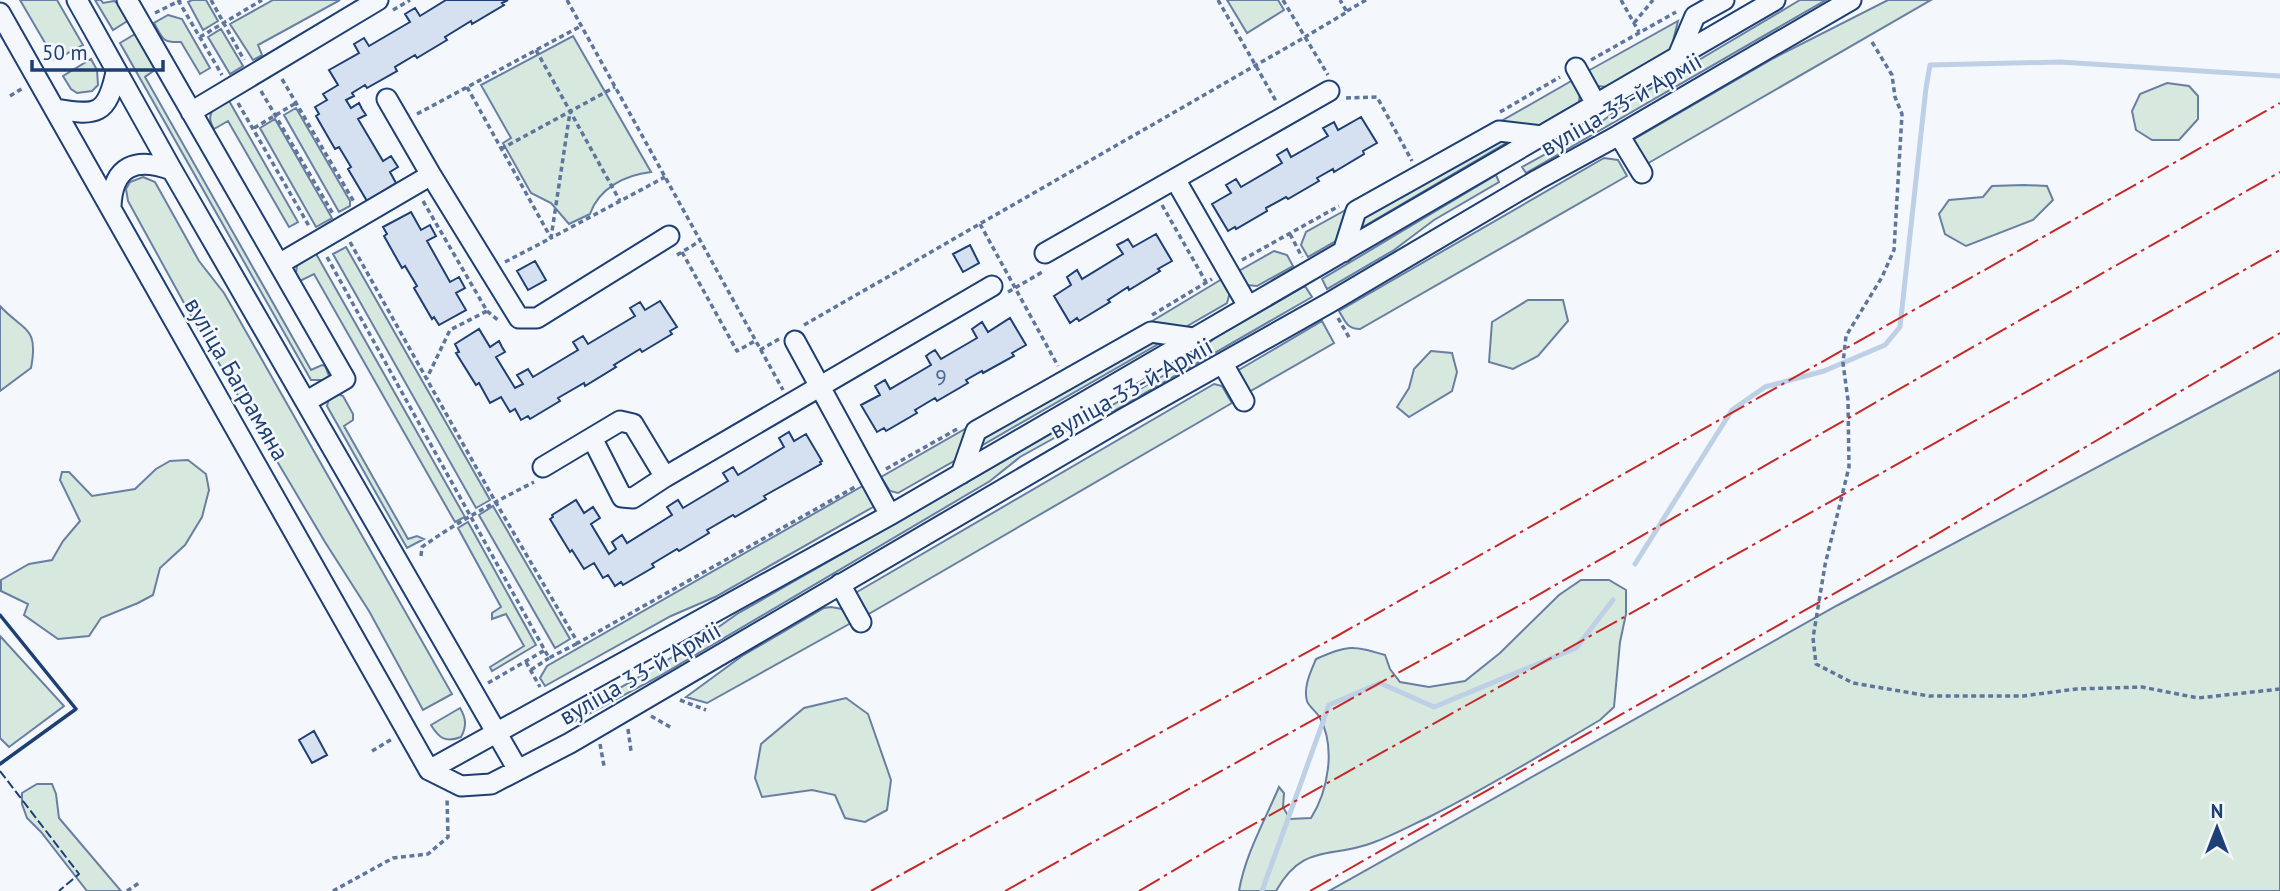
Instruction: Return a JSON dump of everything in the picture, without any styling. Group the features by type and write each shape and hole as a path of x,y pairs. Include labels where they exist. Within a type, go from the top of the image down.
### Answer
{"street":[{"name":"вуліца Баграмяна","path":"77,0 172,170 519,770"},
{"path":"127,0 345,379 307,401"},
{"path":"191,112 378,0"},
{"path":"1678,56 1695,16 1724,0"},
{"name":"вуліца 33-й Арміі","path":"429,770 890,515 1775,0"},
{"name":"вуліца 33-й Арміі","path":"429,770 461,786 491,784 570,743 1122,419 1223,364 1851,0"},
{"name":"вуліца Баграмяна","path":"0,13 429,770"},
{"path":"1576,68 1596,104"},
{"path":"56,109 72,112 98,110 106,104 112,93 116,72"},
{"path":"1048,260 1175,179 1333,89"},
{"path":"387,99 519,318 537,318 668,236"},
{"path":"1343,252 1356,211 1499,131 1542,136"},
{"path":"1619,135 1642,173"},
{"path":"1521,149 1514,160 1516,173 1525,180 1537,180"},
{"path":"111,206 112,190 117,178 127,169 142,164 155,164 172,170"},
{"path":"1485,170 1497,170 1507,177 1509,190 1502,201"},
{"path":"279,264 431,175"},
{"path":"1175,179 1248,306"},
{"path":"592,438 622,497 633,498 820,386 998,290"},
{"path":"961,474 976,431 1151,332 1193,338"},
{"path":"791,336 890,515"},
{"path":"1223,364 1244,401"},
{"path":"1108,389 1101,399 1103,412 1111,419 1122,419"},
{"path":"1070,410 1083,410 1092,417 1094,430 1087,440"},
{"path":"544,467 620,421 633,424 665,477"},
{"path":"840,584 861,622"}],"path":[{"path":"150,16 179,0 254,128 549,658"},
{"path":"211,0 427,377 495,502 578,643"},
{"path":"200,37 262,0"},
{"path":"567,0 791,403"},
{"path":"1217,0 1285,117"},
{"path":"1283,0 1333,89 1377,97 1413,163"},
{"path":"1340,0 1347,12"},
{"path":"760,350 791,336 1366,0"},
{"path":"1621,0 1639,32"},
{"path":"1634,23 1653,0"},
{"path":"1494,115 1686,6"},
{"path":"400,123 582,26"},
{"path":"1872,42 1892,75 1895,97 1902,114 1894,250 1882,276 1846,336 1843,363 1848,400 1849,467 1823,578 1813,638 1816,664 1853,683 1929,696 2023,696 2076,689 2142,687 2199,698 2280,689"},
{"path":"536,51 620,201"},
{"path":"279,74 358,208"},
{"path":"501,149 615,87"},
{"path":"10,96 23,88"},
{"path":"467,88 551,238"},
{"path":"254,128 296,103"},
{"path":"551,238 570,112"},
{"path":"470,282 665,177"},
{"path":"413,186 487,311 450,330 427,377"},
{"path":"1150,316 1346,202"},
{"path":"1158,203 1162,204 1206,282"},
{"path":"980,224 1061,370"},
{"path":"1290,234 1304,259"},
{"path":"682,252 737,351 755,341"},
{"path":"998,290 1016,288 1048,260"},
{"path":"1335,314 1350,339"},
{"path":"531,670 964,425"},
{"path":"486,684 545,650"},
{"path":"526,662 542,690"},
{"path":"649,715 672,728"},
{"path":"627,727 631,751"},
{"path":"372,751 394,738"},
{"path":"333,891 393,859 428,854 448,837 446,780"},
{"path":"127,891 139,883"}],"shaded area":[{"path":"20,0 57,0 83,45 55,60"},
{"path":"95,0 101,0 103,3 114,1 121,6 129,20 113,30"},
{"path":"206,0 218,21 203,30 188,2"},
{"path":"273,0 340,0 258,45 262,55 253,60 230,24"},
{"path":"1227,0 1278,0 1284,10 1247,33"},
{"path":"1800,0 1826,0 1526,173 1522,167 1593,128 1628,102"},
{"path":"1888,0 1931,0 1645,165 1631,141 1774,58"},
{"path":"168,15 182,19 210,68 200,74 181,42 166,41 161,36 154,23"},
{"path":"1678,21 1671,49 1608,87 1597,86 1588,71"},
{"path":"221,29 243,66 230,74 208,37"},
{"path":"137,33 154,67 145,77 311,370 325,366 329,376 327,380 311,380 120,43"},
{"path":"573,36 651,172 614,184 600,197 590,214 569,224 551,203 531,193 503,143 511,138 481,85"},
{"path":"91,59 97,70 98,85 92,91 77,93 63,76"},
{"path":"1573,80 1580,92 1579,102 1534,128 1498,123"},
{"path":"2167,83 2189,86 2198,96 2198,119 2179,140 2152,140 2136,130 2132,111 2140,94"},
{"path":"228,99 298,222 289,227 228,121 214,129 211,123 212,111"},
{"path":"296,108 350,201 350,206 339,212 284,115"},
{"path":"275,119 332,218 316,227 260,128"},
{"path":"1508,135 1518,136 1356,231 1360,220"},
{"path":"1604,158 1618,160 1627,176 1360,329 1352,328 1345,321 1339,311"},
{"path":"1496,175 1499,182 1434,220 1394,250 1327,289 1322,279"},
{"path":"143,177 155,182 199,261 224,293 452,694 423,710 369,611 195,323 128,201 126,189 130,182"},
{"path":"1992,186 2047,186 2053,200 2033,220 1966,246 1945,234 1939,214 1949,200 1983,197"},
{"path":"1351,207 1341,238 1308,257 1301,245 1306,232"},
{"path":"346,247 490,500 476,508 333,254"},
{"path":"1274,251 1287,255 1293,266 1257,286 1246,285 1237,272"},
{"path":"315,252 465,517 455,522 314,274 300,281 296,273 297,265"},
{"path":"1222,279 1230,292 1227,303 1177,332 1149,323"},
{"path":"1305,286 1312,297 1112,412 1109,407 1180,366 1215,338"},
{"path":"1528,300 1563,300 1568,321 1538,356 1513,369 1489,362 1492,322"},
{"path":"0,306 28,331 33,344 33,354 31,368 0,391"},
{"path":"1322,321 1334,343 1249,392 1237,371"},
{"path":"1156,338 1167,339 974,450 979,439"},
{"path":"1431,351 1452,353 1457,372 1452,391 1409,417 1397,407 1409,388 1414,369"},
{"path":"2280,370 2280,891 1329,891 1838,605"},
{"path":"1214,384 1222,386 1232,403 867,615 857,601 857,592"},
{"path":"338,394 343,396 353,414 353,420 344,426 408,539 417,536 424,539 407,548 327,406 329,398"},
{"path":"1082,416 1085,421 1020,457 990,481 658,677 568,725 564,719 674,656 737,614"},
{"path":"972,425 961,457 898,493 890,491 881,477"},
{"path":"188,460 206,474 209,490 202,517 185,545 160,568 153,595 101,618 89,636 58,639 24,615 28,604 1,591 1,580 29,564 52,560 63,541 80,521 60,480 62,472 69,472 92,496 135,489 156,469 170,461"},
{"path":"866,484 873,495 873,507 715,597 671,616 545,686 540,678 547,666"},
{"path":"493,506 570,639 555,648 479,515"},
{"path":"468,522 536,645 492,671 490,667 524,646 506,614 492,619 492,613 501,607 458,528"},
{"path":"1581,580 1609,580 1626,590 1626,614 1620,642 1614,707 1600,720 1516,770 1402,830 1357,848 1307,859 1286,876 1276,891 1239,891 1251,851 1279,787 1284,793 1283,807 1290,819 1311,818 1322,795 1328,769 1328,742 1320,718 1306,696 1308,679 1316,659 1343,649 1365,649 1385,655 1390,669 1400,682 1429,687 1465,681 1500,653 1559,595"},
{"path":"824,608 842,609 851,623 707,703 686,697 742,656"},
{"path":"0,636 64,706 9,747 0,738"},
{"path":"846,698 868,714 891,780 887,810 865,822 845,818 835,795 812,790 762,797 755,778 761,744 804,708"},
{"path":"460,708 465,722 461,737 447,739 440,736 431,725"},
{"path":"37,784 52,784 59,818 121,891 87,891 27,818 22,804 22,793"}],"building":[{"path":"446,0 508,0 472,24 471,21 445,37 447,40 417,58 415,55 395,67 397,71 352,93 354,96 346,100 351,108 359,103 366,115 358,119 383,161 391,156 398,167 390,172 396,183 367,201 348,169 351,167 339,147 335,149 316,116 319,114 315,107 327,100 323,94 338,85 329,70 359,53 354,44 364,38 369,46 410,22 405,14 415,8 420,16"},
{"path":"1361,117 1377,143 1334,172 1333,169 1317,178 1319,181 1228,231 1212,204 1231,193 1226,185 1236,179 1241,187 1282,163 1277,155 1287,149 1291,157 1328,136 1323,128 1334,122 1338,130"},
{"path":"411,212 421,230 430,225 436,236 427,241 450,282 459,277 465,288 456,293 466,310 439,325 434,317 432,319 414,288 417,286 405,266 402,268 384,236 387,234 383,227"},
{"path":"1156,234 1172,261 1079,321 1077,318 1070,323 1054,296 1071,285 1067,277 1077,270 1082,279 1123,254 1117,245 1128,239 1133,247"},
{"path":"970,245 979,263 963,272 953,254"},
{"path":"535,261 546,280 528,290 517,271"},
{"path":"660,301 677,327 670,331 672,334 642,352 640,349 585,386 584,383 558,398 560,401 530,419 528,416 521,420 515,409 510,412 501,397 490,403 479,383 476,385 456,353 459,352 455,344 479,329 490,347 499,341 505,352 496,357 515,388 523,384 517,375 528,369 533,377 578,350 573,342 583,336 588,344 635,316 630,308 640,302 645,310"},
{"path":"1010,318 1026,345 1012,353 1014,356 966,380 968,383 937,401 935,398 915,410 917,413 886,431 884,428 877,432 861,405 880,395 875,386 885,380 890,389 931,365 926,356 935,350 941,359 977,338 972,329 982,322 988,332"},
{"path":"789,432 794,441 806,434 822,461 821,464 764,496 766,499 735,517 733,515 707,530 709,533 652,564 654,567 623,585 621,582 615,586 608,575 603,578 594,563 584,569 550,519 576,500 584,513 593,507 600,518 591,524 609,554 616,549 612,542 622,535 627,543 672,515 667,507 678,500 683,508 728,481 723,473 733,467 738,475 784,447 779,438"},
{"path":"314,731 327,755 312,763 299,740"}],"waterway":[{"path":"1635,564 1732,410 1765,387 1824,371 1885,345 1900,327 1930,65 2060,62 2280,76"},
{"path":"1262,891 1329,705 1380,683 1434,707 1576,648 1613,600"}],"fence":[{"path":"0,771 79,874 59,891"}],"wall":[{"path":"0,615 76,709 0,764"}],"power":[{"path":"871,891 1337,636 2280,103"},
{"path":"1005,891 1524,603 2280,172"},
{"path":"1139,891 2280,250"},
{"path":"1310,891 1867,575 2280,333"}]}
